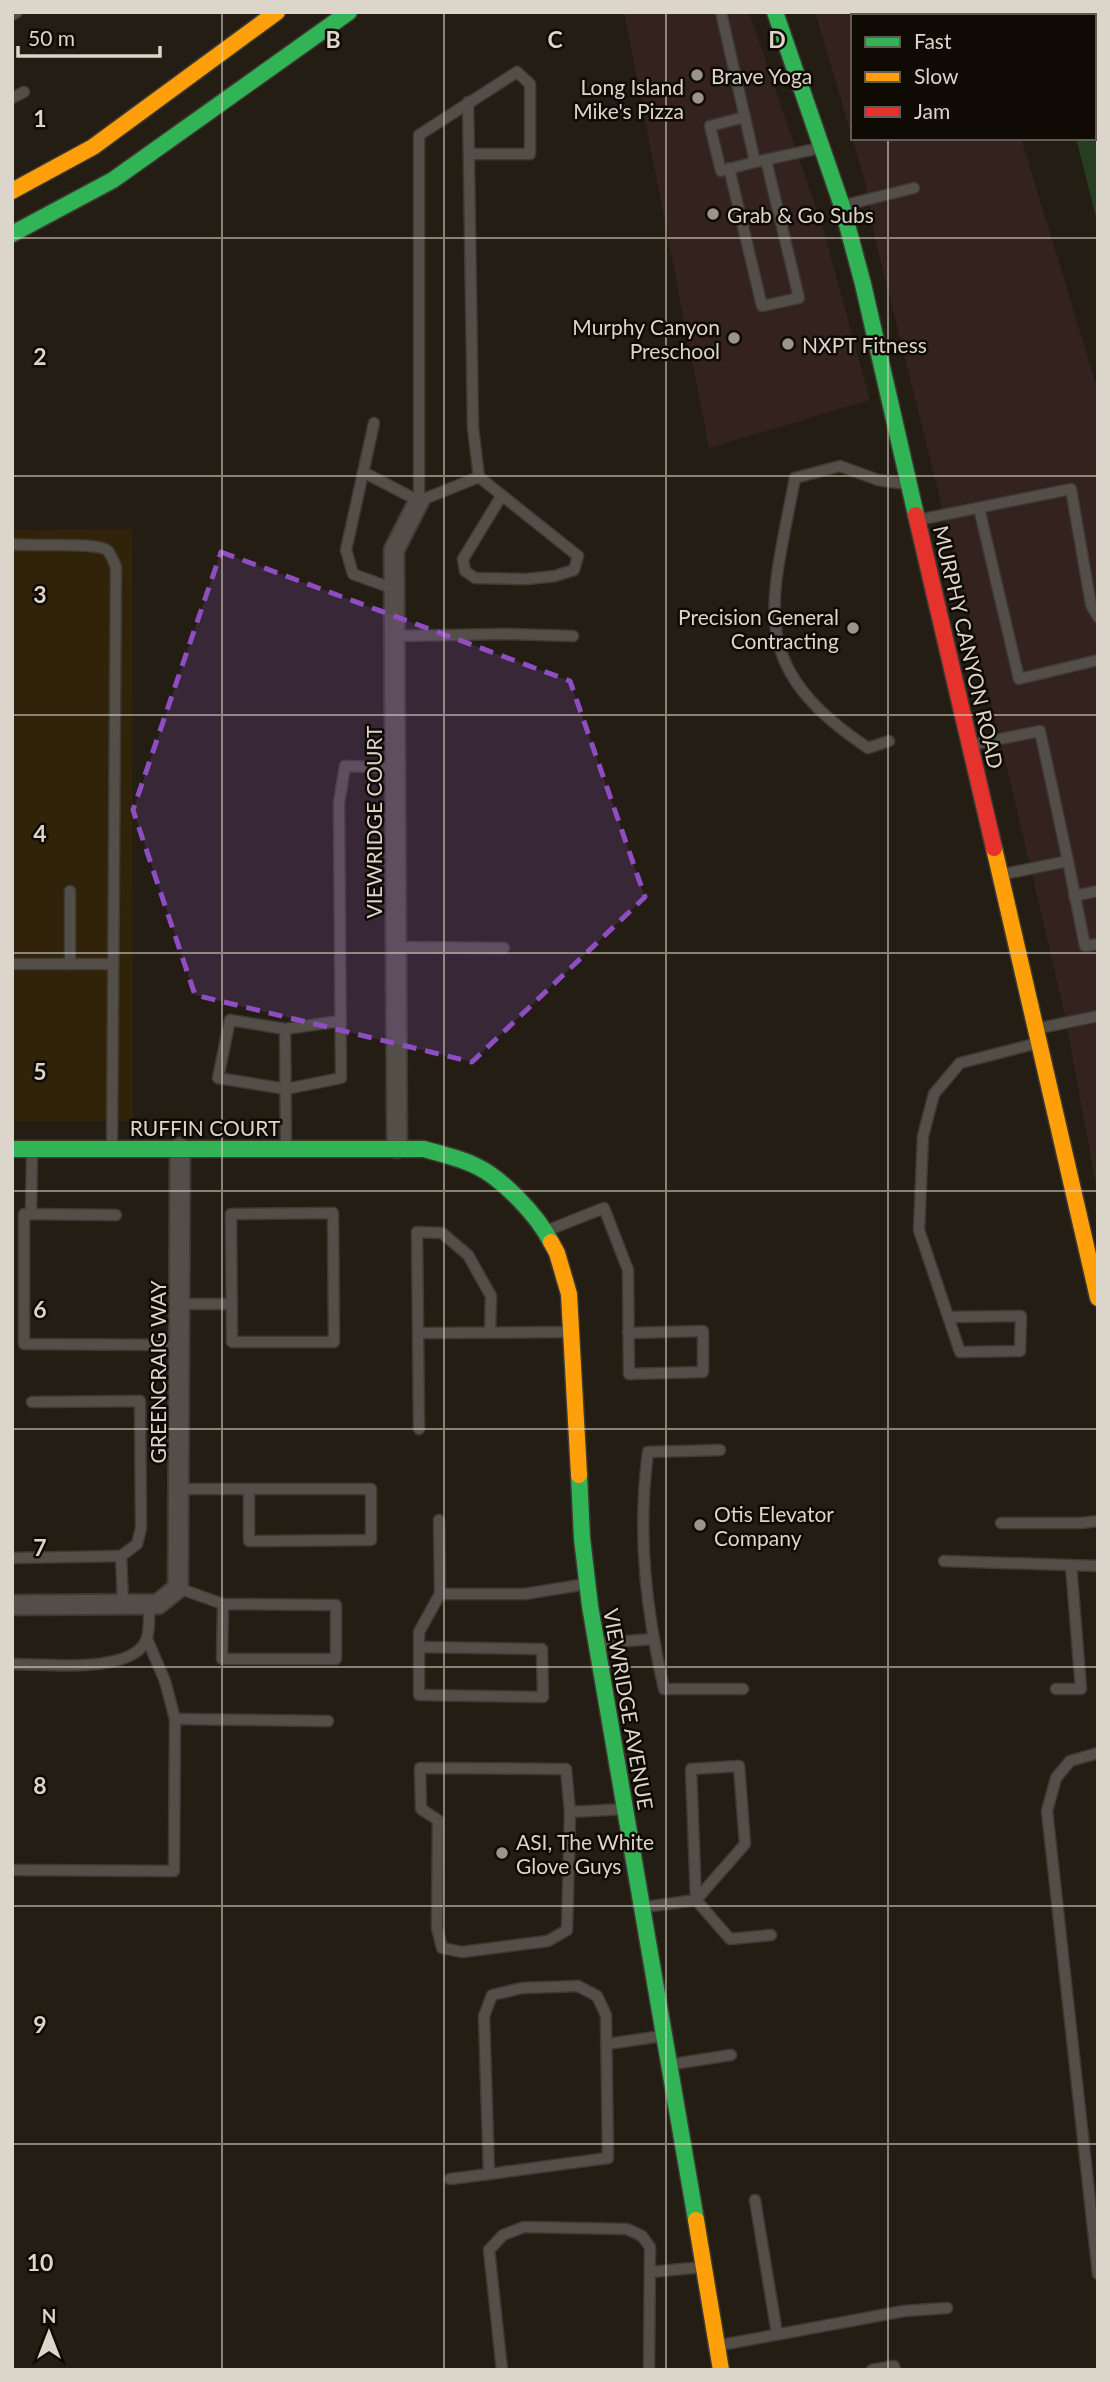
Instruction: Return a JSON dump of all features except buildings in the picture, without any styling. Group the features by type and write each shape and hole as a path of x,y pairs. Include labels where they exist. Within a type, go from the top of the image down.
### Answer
{"main road":[{"path":"12,191 93,147 277,12"},
{"path":"12,234 113,180 349,12"},
{"name":"MURPHY CANYON ROAD","path":"775,12 842,206 863,284 1037,1036 1084,1216 1098,1298"},
{"name":"RUFFIN COURT","path":"12,1149 397,1148"},
{"name":"VIEWRIDGE AVENUE","path":"397,1148 424,1149 474,1165 492,1175 546,1231 557,1252 569,1294 582,1538 587,1584 721,2370"}],"street":[{"name":"VIEWRIDGE COURT","path":"397,1148 394,550 419,501"},
{"name":"GREENCRAIG WAY","path":"175,1591 179,1489 180,1148"},
{"path":"12,1605 158,1604 175,1591"}],"lane":[{"path":"12,15 17,12"},
{"path":"721,12 755,162"},
{"path":"419,501 419,135 517,72 530,84 530,153 469,154"},
{"path":"12,98 24,92"},
{"path":"468,102 473,428 479,477 502,495 578,556 574,570 555,576 527,579 475,578 465,571 463,559 502,495"},
{"path":"745,117 710,126 721,171 821,147"},
{"path":"729,168 762,306 799,298 766,160"},
{"path":"842,206 914,188"},
{"path":"374,423 346,551 353,574 394,589"},
{"path":"888,741 868,748 842,731 792,680 779,650 775,631 775,583 795,478 841,466 878,480 910,485"},
{"path":"363,472 419,501 479,477"},
{"path":"918,520 1071,489 1091,605 1098,617"},
{"path":"979,508 1019,680 1098,660"},
{"path":"12,544 28,547 97,545 108,551 116,567 112,1148"},
{"path":"395,636 573,636"},
{"path":"970,746 1040,731 1085,946 1098,944"},
{"path":"340,1021 285,1029 230,1020 218,1078 286,1089 341,1078 339,803 345,766 395,768"},
{"path":"1000,875 1068,861"},
{"path":"70,891 70,964"},
{"path":"1074,895 1098,891"},
{"path":"396,947 504,948"},
{"path":"12,964 113,964"},
{"path":"948,1317 1021,1316 1020,1351 960,1352 948,1317 919,1230 923,1136 934,1094 960,1063 1098,1016"},
{"path":"285,1029 286,1148"},
{"path":"31,1214 32,1149"},
{"path":"546,1231 604,1208 628,1269 628,1333 629,1374 703,1372 703,1331 628,1333"},
{"path":"333,1213 334,1342 232,1342 232,1304 231,1214 333,1213"},
{"path":"116,1215 24,1214 24,1344 180,1345"},
{"path":"419,1429 417,1232 442,1233 468,1255 491,1296 491,1332"},
{"path":"180,1304 232,1304"},
{"path":"419,1333 571,1332"},
{"path":"12,1558 121,1556 137,1544 141,1528 140,1401 32,1402"},
{"path":"720,1450 649,1452 644,1485 643,1557 653,1639 664,1689 743,1689"},
{"path":"179,1489 249,1489 371,1489 371,1540 249,1541 249,1489"},
{"path":"419,1647 542,1650 542,1697 418,1695 419,1633 440,1594 439,1520"},
{"path":"1001,1523 1098,1521"},
{"path":"121,1556 123,1604"},
{"path":"944,1561 1098,1566"},
{"path":"1056,1689 1081,1689 1071,1565"},
{"path":"440,1594 525,1594 587,1584"},
{"path":"175,1591 223,1604 336,1605 336,1659 222,1659 223,1604"},
{"path":"12,1870 174,1871 175,1719 165,1681 147,1639 149,1604"},
{"path":"12,1664 110,1664 133,1655 147,1639"},
{"path":"597,1643 653,1639"},
{"path":"175,1719 328,1721"},
{"path":"1098,1753 1070,1761 1056,1778 1047,1811 1098,2274"},
{"path":"643,1907 696,1899 745,1844 739,1766 691,1769 696,1899 730,1940 771,1935"},
{"path":"420,1768 566,1769 570,1812 567,1930 548,1941 462,1952 442,1948 437,1928 438,1820 421,1809 420,1768"},
{"path":"570,1812 626,1809"},
{"path":"450,2179 489,2174 608,2158 606,2015 597,1996 578,1986 522,1988 492,1995 484,2016 489,2174"},
{"path":"607,2044 664,2036"},
{"path":"669,2065 731,2055"},
{"path":"755,2200 777,2334"},
{"path":"502,2370 489,2250 503,2235 524,2227 627,2230 642,2236 650,2247 649,2370"},
{"path":"651,2272 704,2267"},
{"path":"717,2345 904,2311 947,2308"},
{"path":"872,2370 894,2366 895,2370"}],"highlighted area":[{"path":"221,552 570,681 645,897 472,1062 195,995 133,810"}],"shaded area":[{"path":"624,12 749,12 823,228 870,400 709,448"},
{"path":"815,12 932,12 851,14 851,134"},
{"path":"853,140 1022,140 1098,390 1098,1197 1064,1011 1006,764 873,230 865,181"},
{"path":"132,529 133,1121 12,1121 12,530"}],"green space":[{"path":"1098,12 1098,225 1077,140 1096,140 1096,14 1044,14"}],"traffic: fast":[{"path":"12,234 113,180 349,12"},
{"path":"775,12 842,206 863,284 916,515"},
{"path":"12,1149 424,1149 470,1163 497,1179 528,1210 551,1242"},
{"path":"579,1475 582,1538 590,1606 696,2220"}],"traffic: slow":[{"path":"12,191 93,147 277,12"},
{"path":"994,848 1098,1298"},
{"path":"551,1242 569,1294 579,1475"},
{"path":"696,2220 721,2370"}],"traffic: jam":[{"path":"916,515 994,848"}],"place":[{"name":"Brave Yoga","path":"697,75"},
{"name":"Long Island Mike's Pizza","path":"698,98"},
{"name":"Grab & Go Subs","path":"713,214"},
{"name":"Murphy Canyon Preschool","path":"734,338"},
{"name":"NXPT Fitness","path":"788,344"},
{"name":"Precision General Contracting","path":"853,628"},
{"name":"Otis Elevator Company","path":"700,1525"},
{"name":"ASI, The White Glove Guys","path":"502,1853"}]}
